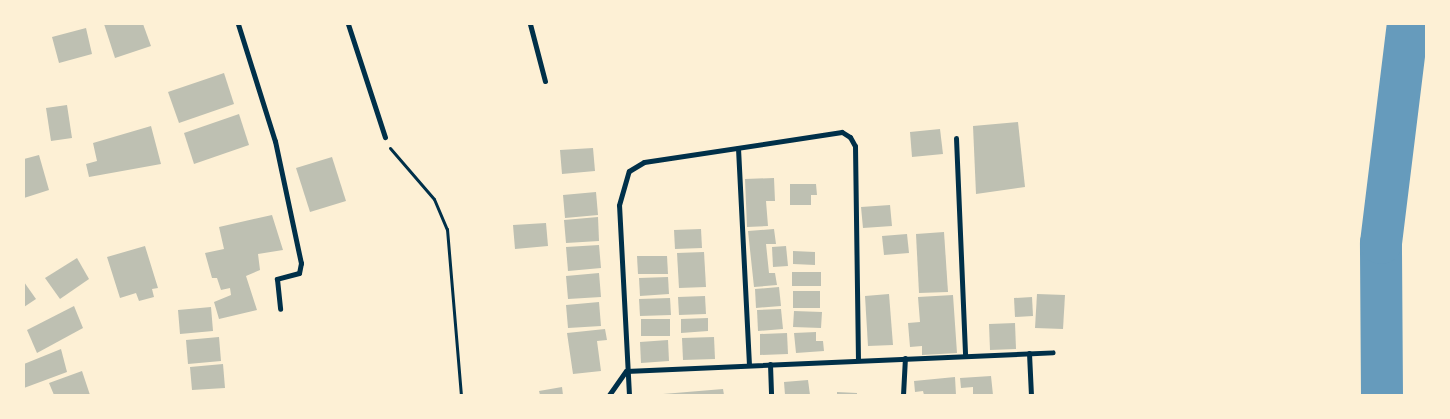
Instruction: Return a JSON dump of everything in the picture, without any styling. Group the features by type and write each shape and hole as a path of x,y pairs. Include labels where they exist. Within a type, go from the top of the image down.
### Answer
{"street":[{"path":"238,24 275,141 301,263 299,273 282,275 277,279 280,309"},
{"path":"348,24 385,137"},
{"path":"530,24 545,80"},
{"path":"629,395 626,371 619,205 625,178 634,165 842,132 850,137 854,146 858,360"},
{"path":"956,138 965,355"},
{"path":"738,148 749,365"},
{"path":"626,371 1053,352"},
{"path":"1029,353 1030,395"},
{"path":"903,395 905,358"},
{"path":"770,364 771,395"},
{"path":"609,395 626,371"}],"path":[{"path":"385,137 398,162 434,198 447,229 461,395"}],"building":[{"path":"104,24 143,24 151,46 115,58"},
{"path":"86,28 92,54 59,63 52,37"},
{"path":"224,73 234,104 179,123 168,92"},
{"path":"67,105 72,138 51,141 46,108"},
{"path":"239,114 249,145 194,164 184,133"},
{"path":"1018,122 1025,187 976,194 973,126"},
{"path":"151,126 161,164 89,177 86,164 97,161 93,143"},
{"path":"940,129 943,154 912,157 910,132"},
{"path":"593,148 595,171 562,174 560,150"},
{"path":"39,155 49,190 24,198 24,159"},
{"path":"332,157 346,201 310,212 296,168"},
{"path":"774,178 775,201 766,201 768,226 747,227 745,179"},
{"path":"790,184 816,184 817,195 811,195 811,205 790,205"},
{"path":"596,192 598,215 565,218 563,195"},
{"path":"890,205 892,226 863,228 861,207"},
{"path":"272,215 283,250 258,254 260,270 246,276 257,310 219,319 214,302 231,295 230,288 221,290 217,278 212,278 205,253 224,249 219,227"},
{"path":"598,217 599,241 566,243 564,220"},
{"path":"546,223 548,246 515,249 513,225"},
{"path":"701,229 702,248 675,249 674,230"},
{"path":"774,229 776,244 766,244 769,273 775,273 777,285 754,287 748,231"},
{"path":"944,232 948,292 919,293 916,234"},
{"path":"907,234 909,253 884,255 882,236"},
{"path":"599,245 601,268 568,271 566,247"},
{"path":"145,246 158,288 152,289 154,297 139,301 136,293 120,298 107,257"},
{"path":"786,246 788,266 773,267 772,247"},
{"path":"793,251 815,252 815,265 793,264"},
{"path":"704,252 706,287 679,288 677,253"},
{"path":"637,256 667,256 668,274 638,274"},
{"path":"77,258 89,279 60,299 45,278"},
{"path":"792,272 821,272 821,286 792,286"},
{"path":"599,273 601,297 568,299 566,276"},
{"path":"668,277 669,294 640,296 639,278"},
{"path":"24,282 36,299 24,307"},
{"path":"779,287 781,306 756,308 755,289"},
{"path":"793,291 820,291 820,308 793,308"},
{"path":"889,294 893,345 868,346 865,296"},
{"path":"1037,294 1065,295 1063,329 1035,328"},
{"path":"953,295 957,353 922,355 922,346 910,347 908,323 920,322 918,297"},
{"path":"705,296 706,314 679,315 678,297"},
{"path":"1032,297 1033,316 1015,317 1014,298"},
{"path":"670,298 671,315 640,316 639,299"},
{"path":"599,302 601,326 568,328 566,305"},
{"path":"74,306 83,328 37,353 27,330"},
{"path":"211,307 213,331 180,334 178,310"},
{"path":"781,309 783,329 758,331 757,310"},
{"path":"794,311 822,312 821,328 793,327"},
{"path":"708,318 708,331 681,333 681,319"},
{"path":"641,319 670,319 670,336 641,336"},
{"path":"1015,323 1016,349 990,350 989,324"},
{"path":"605,329 607,340 597,341 601,371 573,374 567,333"},
{"path":"816,332 816,341 823,341 824,351 796,353 794,333"},
{"path":"787,333 788,354 760,355 760,334"},
{"path":"219,337 221,361 188,364 186,340"},
{"path":"714,337 715,359 683,360 682,338"},
{"path":"668,340 669,361 641,363 640,342"},
{"path":"61,349 67,372 24,388 24,364"},
{"path":"223,364 225,388 192,390 190,367"},
{"path":"82,371 90,395 54,395 49,383"},
{"path":"991,376 993,395 973,395 973,387 961,388 960,378"},
{"path":"955,377 956,395 924,395 923,391 915,392 914,381"},
{"path":"808,380 810,395 785,395 784,382"},
{"path":"562,387 563,395 540,395 539,391"},
{"path":"723,389 724,395 663,395 663,394"},
{"path":"837,392 857,393 857,395 837,395"}],"waterway":[{"path":"1382,395 1381,243 1408,24"}]}
